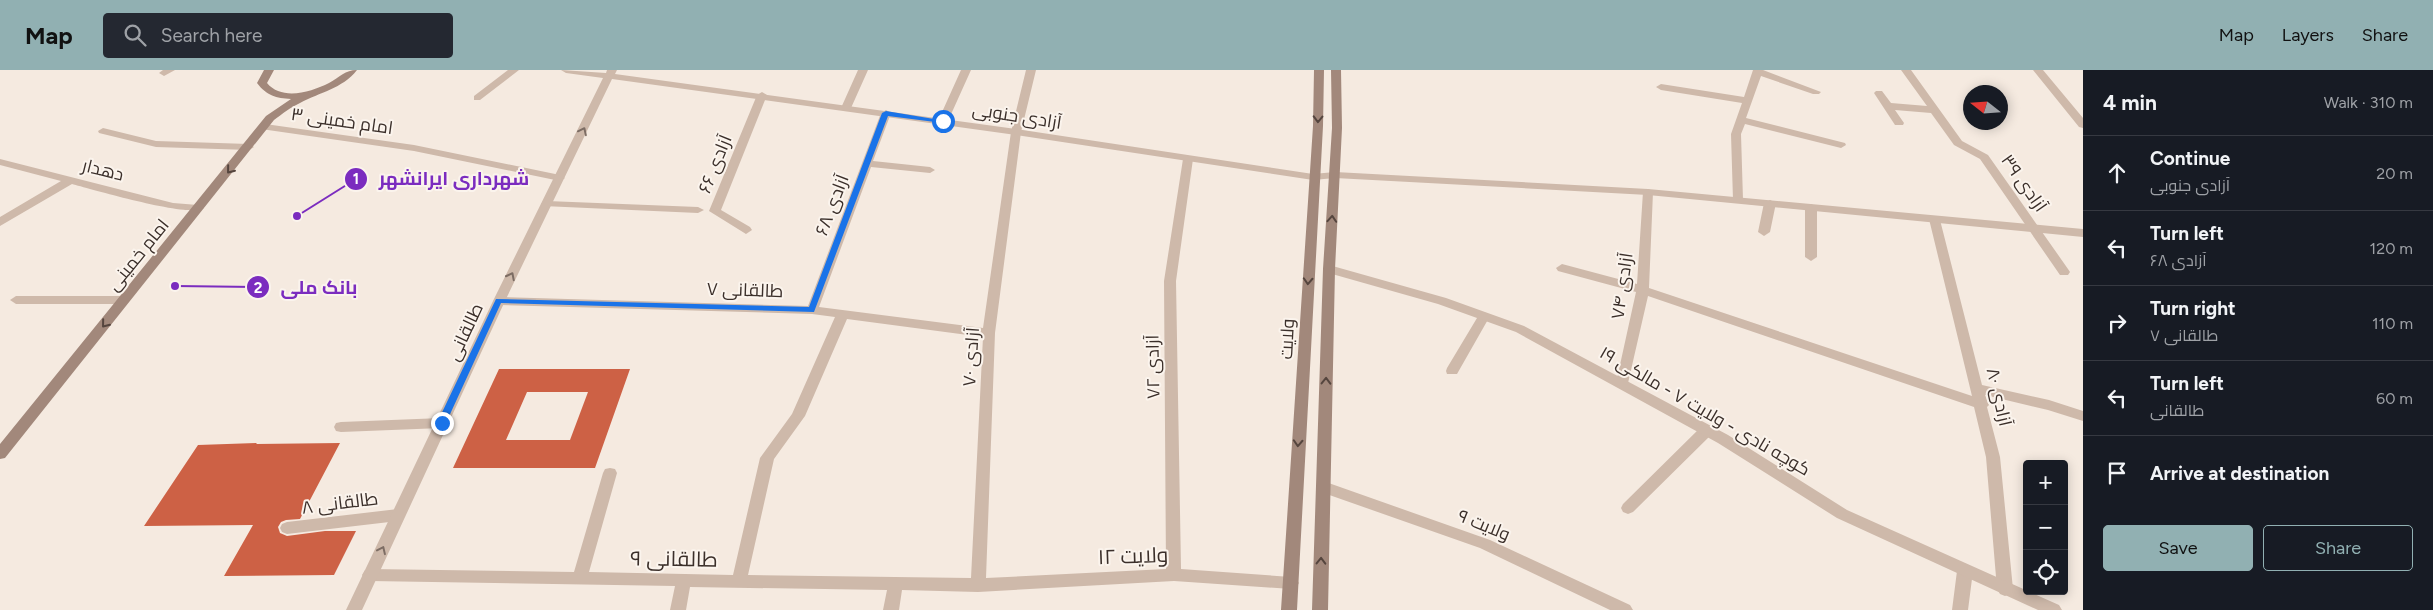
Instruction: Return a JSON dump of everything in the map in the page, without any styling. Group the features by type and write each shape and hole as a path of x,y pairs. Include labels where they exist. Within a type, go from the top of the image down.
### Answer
{"main road":[{"path":"264,70 263,86 271,106 268,122"},
{"path":"263,86 269,70"},
{"name":"ولایت","path":"1289,610 1313,177 1318,126 1319,70"},
{"path":"1320,610 1328,269 1335,176 1336,70"},
{"path":"263,86 273,94 285,96 315,92 336,84 354,71"},
{"name":"امام خمینی","path":"1,451 268,122 295,101 315,92"}],"street":[{"path":"476,98 514,70"},
{"name":"آزادی جنوبی","path":"566,70 610,73 1313,177 1335,176 1648,192 2083,233"},
{"path":"846,108 863,70"},
{"path":"943,121 966,70"},
{"name":"آزادی ۷۰","path":"978,585 989,333 1016,132 1030,70"},
{"name":"آزادی ۳۹","path":"1906,70 1958,143 1984,157 2064,272"},
{"path":"2038,70 2082,122"},
{"path":"1738,200 1736,134 1758,71 1816,92"},
{"name":"طالقانی","path":"354,610 499,301 610,73"},
{"path":"1661,87 1748,101"},
{"path":"1879,93 1899,123"},
{"name":"آزادی ۶۶","path":"746,230 715,211 762,96"},
{"path":"1887,106 1935,110"},
{"name":"آزادی ۶۸","path":"812,310 886,113"},
{"path":"1741,120 1841,145"},
{"name":"امام خمینی ۳","path":"268,122 414,148 560,178"},
{"path":"103,131 156,144 249,147"},
{"name":"آزادی ۷۲","path":"1174,575 1170,281 1188,159"},
{"name":"دهدار","path":"0,162 173,206 198,208"},
{"path":"867,163 930,170"},
{"path":"0,173 15,166"},
{"path":"0,222 70,180"},
{"name":"آزادی ۷۴","path":"1622,383 1643,290 1648,192"},
{"path":"1764,232 1770,203"},
{"path":"547,204 698,210"},
{"path":"1810,207 1811,256"},
{"name":"آزادی ۸۰","path":"1935,219 1982,405 1993,457 2005,588"},
{"path":"1562,268 1643,290 1923,383 1982,405"},
{"name":"کوچه نادی - ولایت ۷ - مالکی ۱۹","path":"1328,269 1442,301 1520,329 1707,430 1842,514 2054,610"},
{"path":"16,300 124,300"},
{"name":"طالقانی ۷","path":"499,301 812,310 989,333"},
{"path":"739,581 767,458 798,416 843,314"},
{"path":"1452,370 1484,316"},
{"path":"1978,389 2083,416"},
{"path":"341,427 442,423"},
{"path":"1628,508 1707,430"},
{"path":"579,579 610,473"},
{"name":"ولایت ۹","path":"1323,487 1485,544 1623,609"},
{"name":"طالقانی ۸","path":"287,528 398,515"},
{"path":"1960,610 1966,571"},
{"name":"طالقانی ۹","path":"370,575 978,585"},
{"name":"ولایت ۱۲","path":"978,585 1174,575 1290,583"},
{"path":"678,610 684,580"},
{"path":"891,610 896,584"}],"building":[{"path":"499,369 630,369 595,468 453,468","holes":["527,392 588,392 570,440 506,440"]},
{"path":"340,443 300,519 286,520 281,522 278,527 280,533 287,536 325,531 356,531 334,575 224,576 253,525 144,526 198,445"}],"place":[{"name":"شهرداری ایرانشهر","path":"297,216"},
{"name":"بانک ملی","path":"175,286"}],"route":[{"path":"442,423 499,301 812,310 886,113 943,121"}]}
